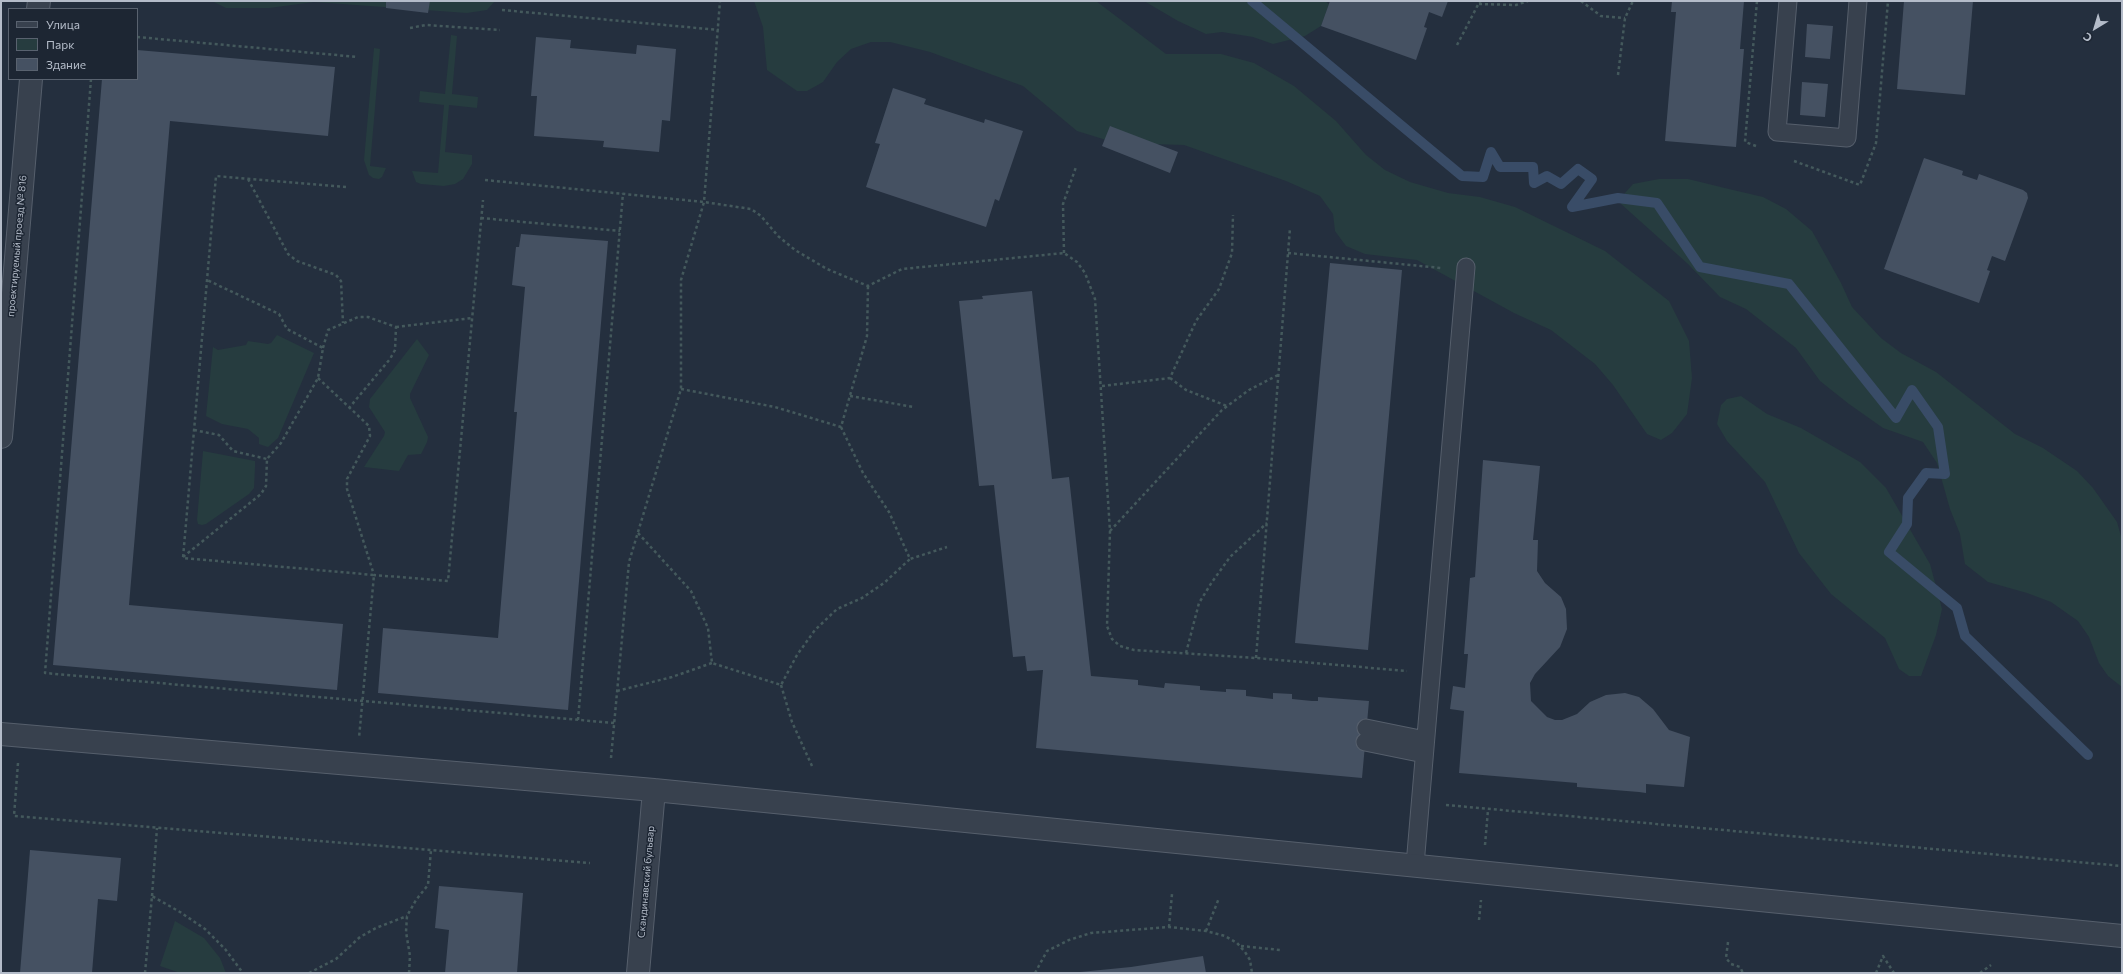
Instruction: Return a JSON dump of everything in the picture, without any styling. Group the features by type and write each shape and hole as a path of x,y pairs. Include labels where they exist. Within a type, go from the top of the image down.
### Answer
{"street":[{"name":"проектируемый проезд № 816","path":"1,437 31,80"},
{"path":"11,734 654,790 2122,936"},
{"name":"Скандинавский бульвар","path":"638,973 654,790"}],"lane":[{"path":"1788,1 1777,132 1847,138 1858,1"},
{"path":"1415,866 1419,803 1465,268"},
{"path":"1365,735 1425,747"}],"path":[{"path":"609,787 629,562 681,390 681,280 704,202 719,30 720,1"},
{"path":"1457,45 1479,2 1516,5 1528,1"},
{"path":"1581,1 1601,16 1626,18"},
{"path":"1618,75 1626,18 1633,1"},
{"path":"1756,1 1745,142 1759,147"},
{"path":"1788,158 1860,185 1876,143 1888,1"},
{"path":"502,10 719,30"},
{"path":"410,28 426,25 500,30"},
{"path":"138,37 358,57"},
{"path":"91,80 45,673 614,723"},
{"path":"1064,253 1063,204 1076,167"},
{"path":"183,558 216,176 346,187"},
{"path":"248,179 288,254 297,261 336,275 341,281 343,323"},
{"path":"485,180 704,202 751,210 761,216 778,236 795,250 827,269 868,286 902,269 1064,253 1077,262 1085,274 1095,299 1102,386 1110,531 1107,626 1112,639 1120,646 1134,650 1256,658 1431,673"},
{"path":"578,720 623,193"},
{"path":"183,558 448,581 483,200"},
{"path":"1170,378 1196,321 1219,289 1232,253 1233,215"},
{"path":"482,218 620,231"},
{"path":"1256,658 1290,228"},
{"path":"1288,254 1465,268"},
{"path":"207,280 279,314 288,330 323,348"},
{"path":"868,286 867,336 841,427 863,474 889,512 910,559"},
{"path":"183,558 261,494 266,486 268,459 281,444 318,378 323,348 328,330 358,317 368,317 396,327 472,318"},
{"path":"349,408 390,359 395,350 396,327"},
{"path":"1110,531 1227,406 1249,390 1278,375"},
{"path":"318,378 368,426 370,436 347,479 347,489 374,575 357,764"},
{"path":"1102,386 1170,378 1186,390 1227,406"},
{"path":"681,390 775,407 841,427"},
{"path":"850,396 914,407"},
{"path":"194,430 219,435 233,451 268,459"},
{"path":"1186,653 1199,604 1212,582 1230,557 1267,523"},
{"path":"638,533 692,591 708,628 712,662"},
{"path":"812,766 792,722 781,685 797,655 816,630 837,609 862,598 884,583 910,559 947,547"},
{"path":"617,691 672,677 712,662 781,685"},
{"path":"11,734 14,816 590,863"},
{"path":"1419,803 2122,866"},
{"path":"145,973 157,828"},
{"path":"409,973 410,956 406,932 407,916 416,900 428,885 431,850"},
{"path":"1169,927 1172,894"},
{"path":"152,896 180,912 205,930 225,949 243,973"},
{"path":"1206,931 1219,898"},
{"path":"309,973 336,960 366,934 407,916"},
{"path":"1035,973 1047,951 1069,940 1091,933 1169,927 1206,931 1225,936 1241,946 1250,960 1252,973"},
{"path":"1728,942 1726,958 1731,964 1740,967 1743,973"},
{"path":"1241,946 1280,950"},
{"path":"1876,973 1883,956 1894,973"},
{"path":"1980,973 1991,965"}],"green space":[{"path":"212,1 495,1 487,10 467,13 314,2 269,8 226,8"},
{"path":"754,1 1096,1 1166,54 1221,54 1254,63 1294,86 1336,121 1366,155 1385,170 1410,182 1448,193 1480,197 1515,207 1605,251 1669,301 1689,341 1692,378 1687,414 1672,433 1661,440 1647,434 1613,385 1595,364 1551,330 1514,313 1417,260 1365,254 1346,246 1335,231 1333,214 1320,196 1286,181 1184,145 1116,143 1077,131 1023,86 930,52 890,42 871,42 851,49 837,62 823,82 807,91 797,91 767,70 763,27"},
{"path":"1144,1 1325,1 1329,4 1321,26 1305,36 1273,44 1253,37 1222,32 1206,34 1178,21"},
{"path":"451,35 457,36 452,94 478,97 477,108 449,105 445,152 472,155 472,164 463,179 455,184 444,186 421,184 416,182 412,171 438,173 444,105 419,102 420,91 445,94"},
{"path":"374,48 380,49 370,166 386,168 382,177 379,179 373,178 369,175 364,160"},
{"path":"1659,179 1688,179 1763,197 1786,209 1812,231 1841,283 1852,307 1881,338 1901,353 1936,372 2015,434 2043,448 2077,471 2093,488 2117,522 2122,540 2122,687 2108,676 2099,663 2089,637 2078,621 2051,602 2027,593 1988,582 1965,564 1960,534 1950,509 1937,463 1923,442 1883,428 1849,404 1820,381 1796,348 1746,309 1720,297 1688,264 1621,204 1625,193 1633,184"},
{"path":"277,335 314,353 278,438 268,447 259,444 259,438 248,429 222,424 206,416 213,347 218,350 246,345 248,341 268,344 271,343"},
{"path":"417,339 429,355 410,394 410,398 428,437 427,442 421,454 408,455 399,471 364,467 384,436 385,432 369,407 370,399"},
{"path":"1741,396 1767,414 1801,428 1860,462 1886,488 1930,564 1942,609 1936,635 1921,676 1909,676 1899,669 1885,638 1831,594 1799,553 1765,482 1727,441 1717,424 1721,405 1727,399"},
{"path":"203,451 255,461 255,467 254,488 249,494 206,524 202,525 198,524 197,520"},
{"path":"175,921 204,938 220,958 226,973 180,973 160,966"}],"building":[{"path":"386,1 430,1 428,13 386,8"},
{"path":"1330,1 1448,1 1442,17 1429,12 1424,27 1427,28 1416,60 1321,26"},
{"path":"1672,1 1744,1 1740,49 1744,49 1736,147 1665,141 1676,12 1671,12"},
{"path":"1904,1 1973,1 1965,95 1897,89"},
{"path":"1807,24 1833,26 1830,59 1805,57"},
{"path":"536,37 571,40 570,48 636,54 637,45 676,49 670,121 662,120 659,152 603,147 604,141 534,136 537,96 531,96"},
{"path":"138,50 335,67 328,136 170,121 129,605 343,624 337,690 53,665 102,80 138,80"},
{"path":"1802,82 1828,84 1825,117 1800,115"},
{"path":"893,88 926,99 924,104 984,123 985,119 1023,131 999,201 995,199 986,227 866,187 880,144 875,143"},
{"path":"1110,126 1178,152 1170,173 1102,146"},
{"path":"1924,158 1963,171 1962,175 1977,180 1979,174 2023,190 2027,193 2028,198 2005,261 1992,256 1987,270 1990,271 1979,303 1884,269"},
{"path":"521,234 608,241 568,710 378,693 383,628 498,638 517,412 514,412 525,287 512,285 516,247 519,247"},
{"path":"1330,263 1402,270 1368,650 1295,643"},
{"path":"1032,291 1052,479 1069,477 1091,676 1138,680 1138,685 1164,688 1165,683 1200,686 1200,690 1226,692 1226,689 1246,690 1246,696 1273,699 1273,693 1292,694 1292,699 1312,701 1318,701 1318,697 1369,701 1362,778 1036,748 1043,670 1027,671 1025,656 1013,657 994,485 979,486 959,301 983,299 982,296"},
{"path":"1483,460 1540,466 1533,540 1538,540 1537,571 1545,583 1561,597 1566,609 1567,629 1560,647 1535,674 1530,683 1531,701 1547,717 1555,720 1562,720 1577,714 1590,702 1606,695 1625,693 1639,697 1653,709 1669,730 1690,737 1684,787 1646,784 1646,793 1577,787 1577,783 1459,773 1464,711 1450,709 1453,686 1465,688 1468,654 1464,654 1470,578 1475,577"},
{"path":"30,850 121,858 117,901 98,899 92,973 20,973"},
{"path":"439,886 523,893 517,973 445,973 449,930 435,928"},
{"path":"1203,956 1206,973 1070,973 1131,967"}],"waterway":[{"path":"1252,1 1462,176 1483,177 1491,152 1500,167 1533,167 1534,183 1547,176 1561,184 1578,169 1592,179 1572,207 1618,198 1657,203 1700,267 1789,284 1896,418 1912,390 1938,427 1945,474 1926,473 1908,498 1907,524 1889,552 1957,608 1965,636 2088,755"}]}
